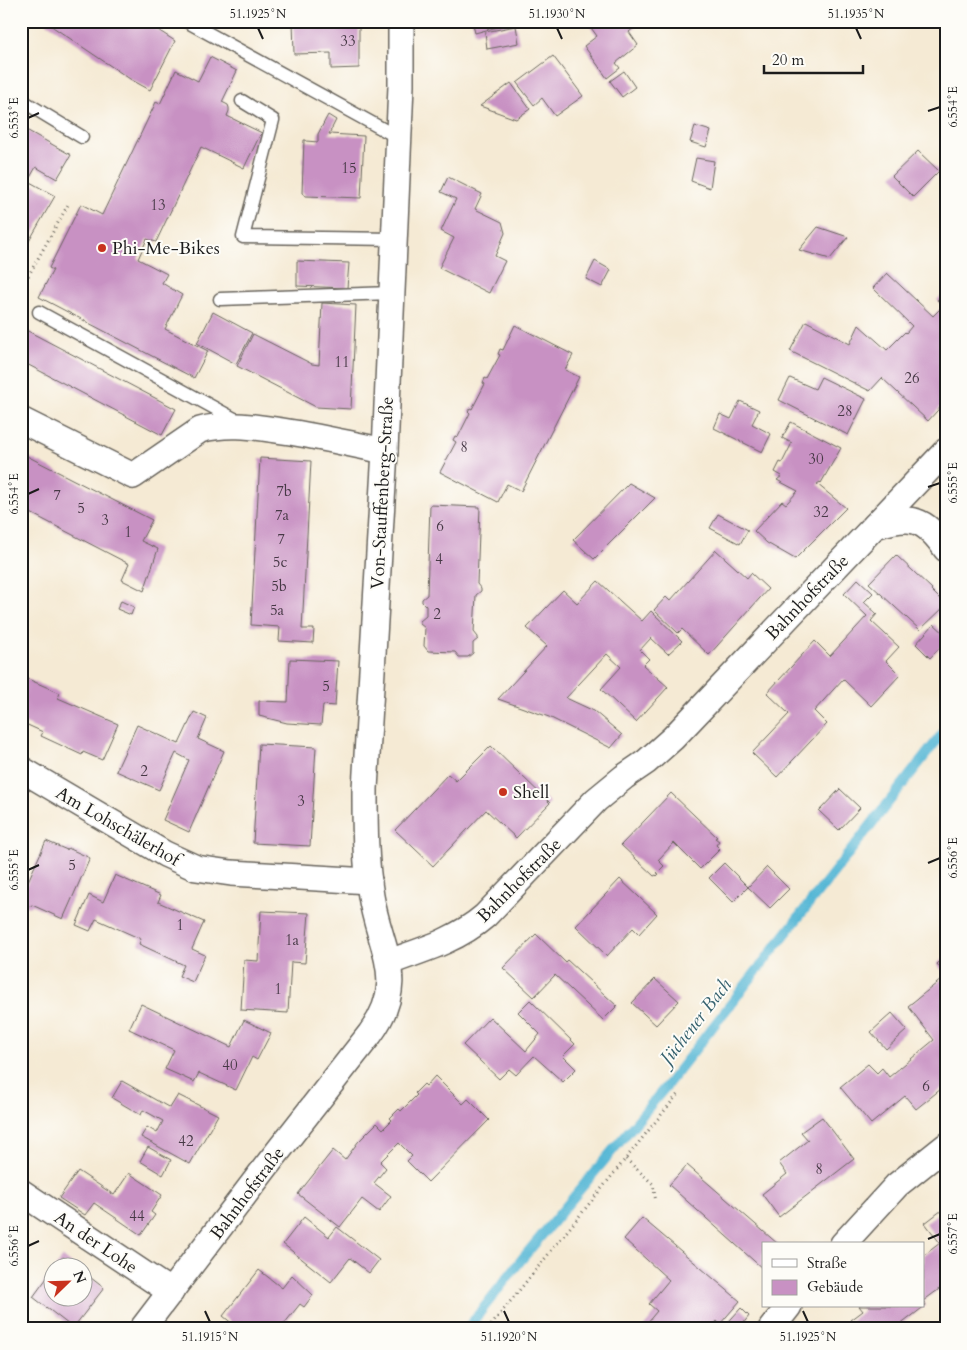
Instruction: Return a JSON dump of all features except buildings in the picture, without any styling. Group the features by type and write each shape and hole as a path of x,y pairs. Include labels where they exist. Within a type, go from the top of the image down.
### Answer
{"street":[{"name":"Von-Stauffenberg-Straße","path":"389,962 371,897 365,789 385,451 400,138 402,21"},
{"path":"21,420 133,476 200,430 211,427 247,425 385,451"},
{"name":"Bahnhofstraße","path":"142,1329 268,1164 377,1026 388,1000 391,979 389,962 451,940 485,916 596,800 646,762 673,738 946,451"},
{"path":"875,526 902,520 921,523 929,528 946,549"},
{"name":"Am Lohschälerhof","path":"21,769 165,854 196,868 230,873 369,881"},
{"path":"845,1242 897,1185 946,1146"},
{"name":"An der Lohe","path":"21,1192 170,1292"},
{"path":"771,1329 787,1308"}],"lane":[{"path":"186,21 400,138"},
{"path":"21,100 82,137"},
{"path":"242,102 273,120 243,236 395,238"},
{"path":"220,299 392,293"},
{"path":"39,312 247,425"}],"path":[{"path":"21,289 69,203"},
{"path":"488,1329 678,1094"},
{"path":"626,1159 654,1184 656,1202"}],"waterway":[{"name":"Jüchener Bach","path":"467,1329 522,1259 668,1084 946,729"}],"place":[{"name":"Phi-Me-Bikes","path":"102,248"},
{"name":"Shell","path":"503,792"}]}
